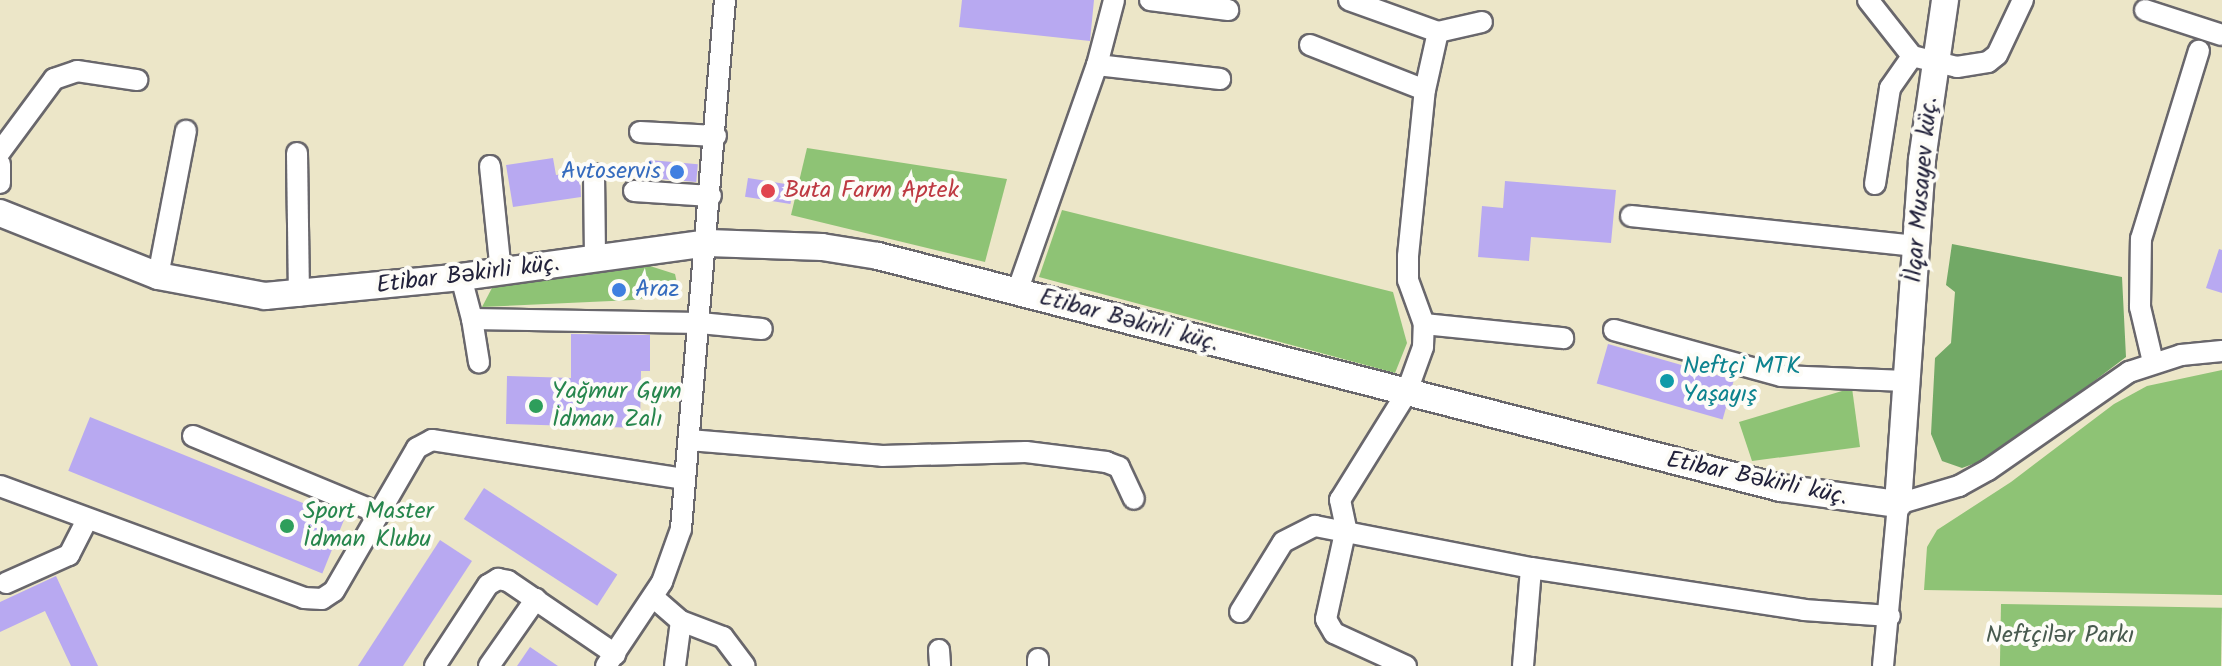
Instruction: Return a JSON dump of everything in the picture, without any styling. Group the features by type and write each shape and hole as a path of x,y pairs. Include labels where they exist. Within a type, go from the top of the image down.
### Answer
{"main road":[{"name":"İlqar Musayev küç.","path":"1898,504 1924,59 1945,0"},
{"name":"Etibar Bəkirli küç.","path":"0,213 158,276 233,293 299,296 708,243 822,247 1017,292 1781,488 1898,504"}],"street":[{"path":"435,666 488,585 508,581 536,599 610,660 653,597 677,546 708,243 725,0"},
{"path":"1017,292 1097,65 1114,0"},
{"path":"1150,0 1228,10"},
{"path":"1349,0 1438,32 1482,22"},
{"path":"1868,0 1924,59 1957,67 1988,62 2008,40 2023,0"},
{"path":"2145,10 2222,35"},
{"path":"1406,666 1328,626 1346,528 1340,500 1406,394 1423,347 1424,324 1408,280 1425,90 1438,32"},
{"path":"1310,45 1425,90"},
{"path":"2153,362 2140,307 2141,239 2199,51"},
{"path":"1875,184 1890,88 1924,59"},
{"path":"1097,65 1220,79"},
{"path":"0,152 54,79 77,71 137,80"},
{"path":"158,276 186,131"},
{"path":"640,132 716,136"},
{"path":"297,153 299,296"},
{"path":"0,164 0,183"},
{"path":"490,166 501,272"},
{"path":"594,174 595,257"},
{"path":"634,191 711,196"},
{"path":"1631,216 1915,246"},
{"path":"461,277 479,362"},
{"path":"472,319 700,323 762,329"},
{"path":"1424,324 1563,338"},
{"path":"1614,330 1781,376 1906,381"},
{"name":"Etibar Bəkirli küç.","path":"1898,504 1959,486 1988,470 2110,383 2153,362 2222,351"},
{"path":"193,436 379,513"},
{"path":"0,486 304,598 322,599 334,591 417,448 432,440 685,479"},
{"path":"689,440 882,456 1006,451 1079,459 1119,467 1134,499"},
{"path":"1883,666 1898,504"},
{"path":"6,583 69,555 87,520"},
{"path":"1240,612 1271,557 1294,533 1315,526 1346,528 1531,568 1804,610 1890,616"},
{"path":"1523,666 1531,568"},
{"path":"653,597 681,621 723,637 745,666"},
{"path":"489,666 536,599"},
{"path":"675,666 681,621"}],"green space":[{"path":"807,148 1007,179 985,262 791,215"},
{"path":"1062,210 1393,292 1407,343 1395,373 1039,277"},
{"path":"1952,244 2122,277 2126,357 1995,456 1962,468 1942,461 1931,434 1935,358 1951,343 1955,292 1946,285"},
{"path":"650,266 675,274 679,292 633,300 482,307 493,286"},
{"path":"2222,370 2222,595 1924,590 1927,547 1937,530 2011,482 2114,404 2147,386"},
{"path":"1852,388 1860,447 1752,461 1739,422"},
{"name":"Neftçilər Parkı","path":"2001,604 2222,608 2221,666 2000,666"}],"building":[{"path":"962,0 1094,0 1090,41 959,27"},
{"path":"553,158 556,175 580,172 581,197 513,207 506,165"},
{"path":"650,160 698,164 696,182 648,178"},
{"path":"748,178 793,185 790,204 745,197"},
{"path":"1505,181 1616,190 1611,243 1531,237 1529,261 1478,257 1482,206 1503,208"},
{"path":"2219,249 2222,250 2222,293 2206,288"},
{"path":"571,334 650,335 650,371 641,371 640,428 506,424 507,376 571,378"},
{"name":"Neftçi MTK Yaşayış","path":"1608,344 1734,380 1723,420 1597,383"},
{"path":"90,417 344,520 322,573 68,471"},
{"path":"484,488 617,575 597,606 464,519"},
{"path":"440,540 472,561 403,666 358,666"},
{"path":"56,576 98,666 71,666 45,611 0,632 0,602"},
{"path":"530,647 558,666 517,666"}],"place":[{"name":"Avtoservis","path":"677,172"},
{"name":"Buta Farm Aptek","path":"768,191"},
{"name":"Araz","path":"619,290"},
{"name":"Neftçi MTK Yaşayış","path":"1667,381"},
{"name":"Yağmur Gym İdman Zalı","path":"536,406"},
{"name":"Sport Master İdman Klubu","path":"287,526"}]}
